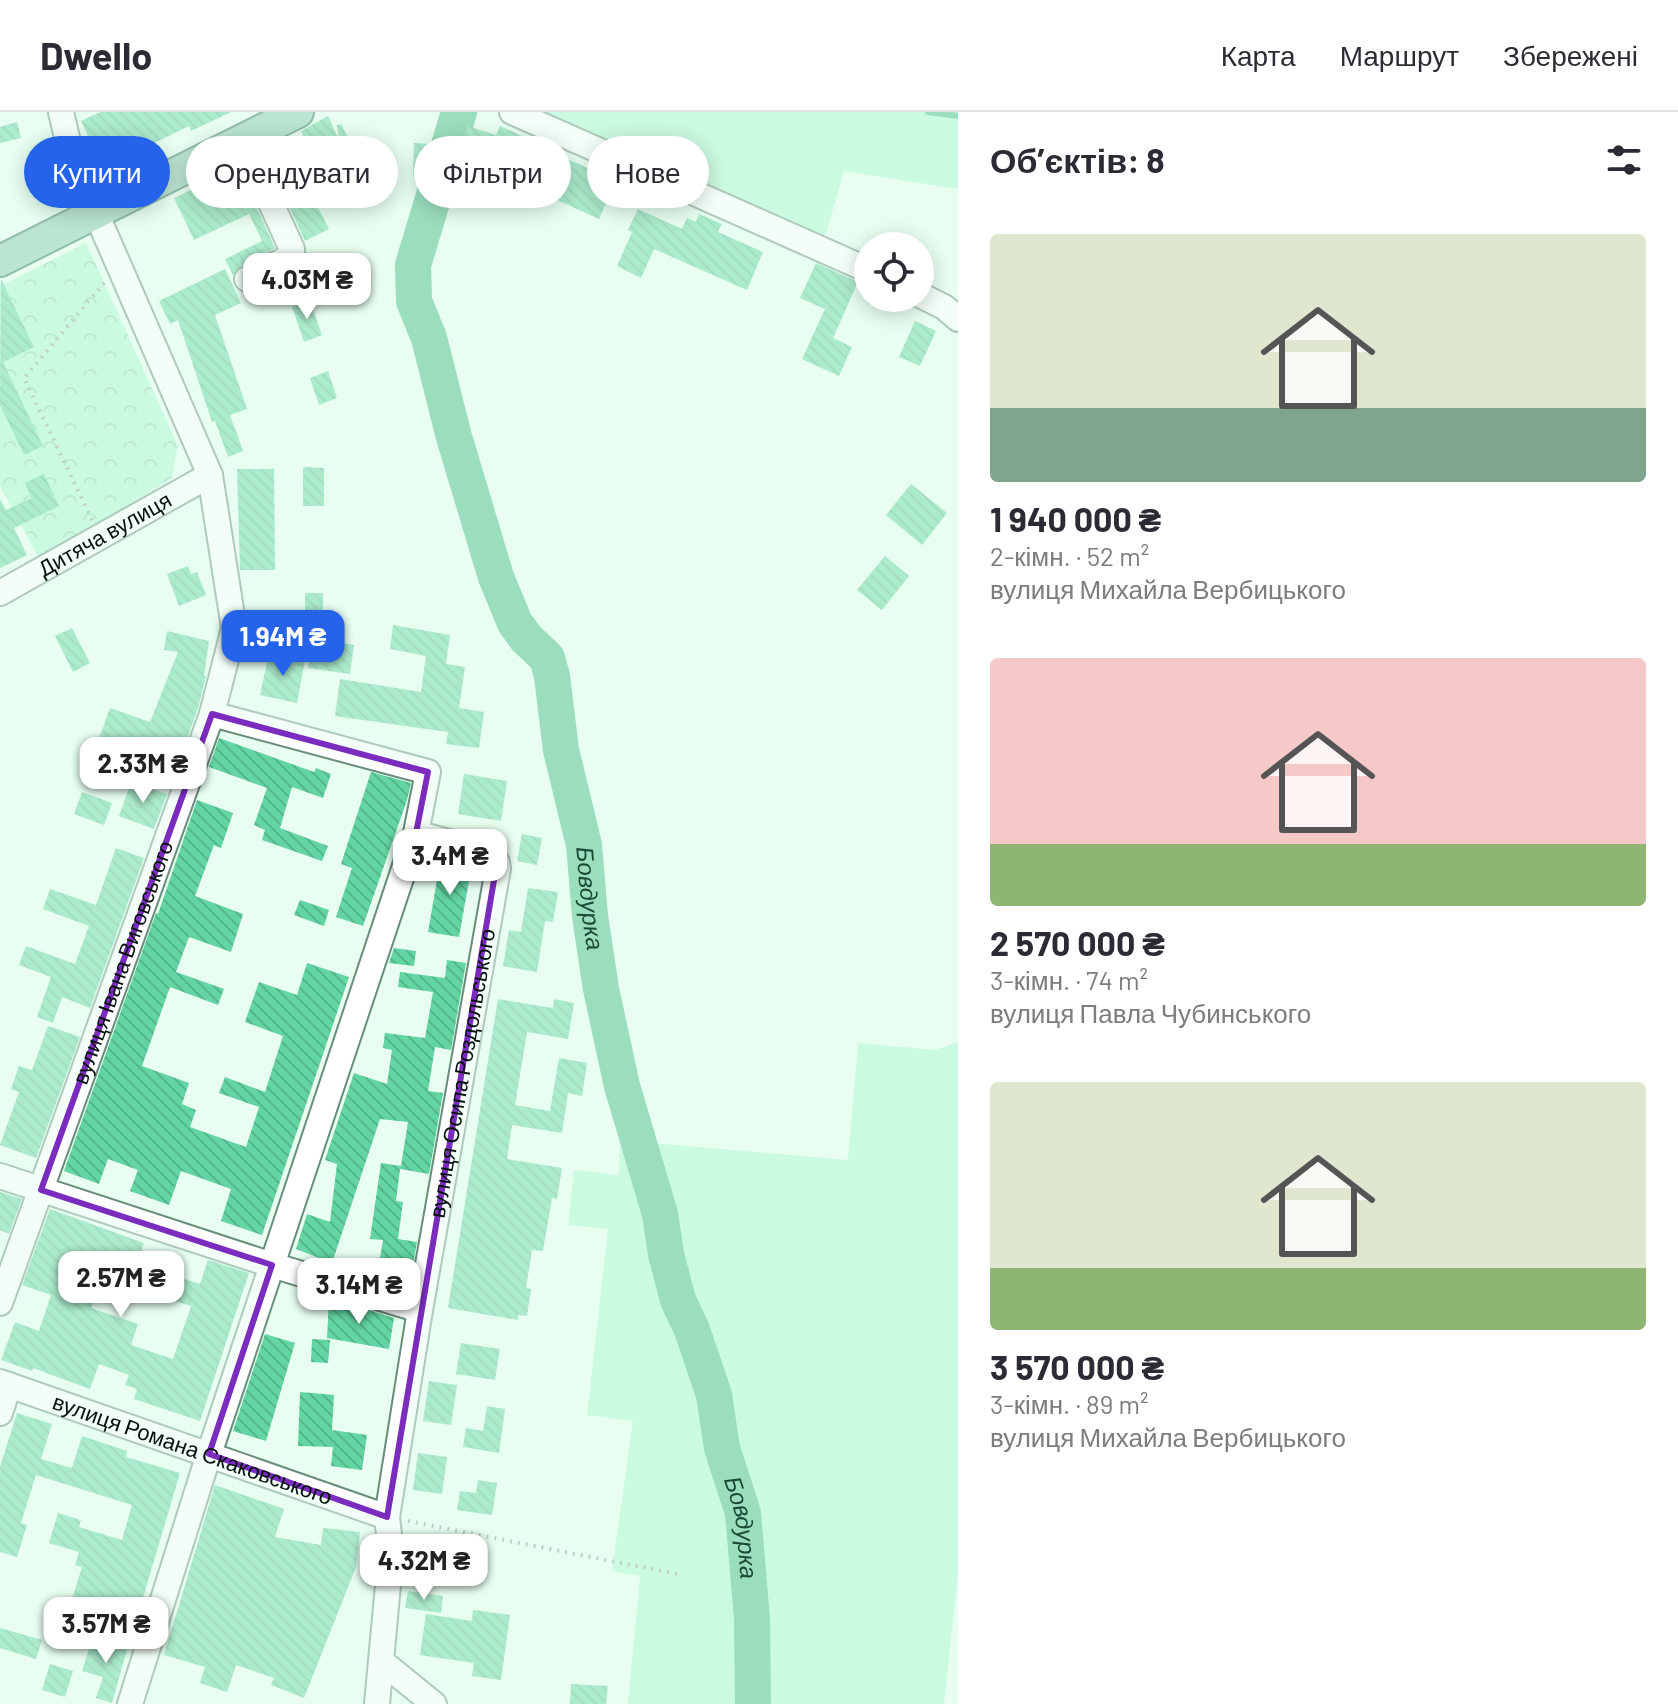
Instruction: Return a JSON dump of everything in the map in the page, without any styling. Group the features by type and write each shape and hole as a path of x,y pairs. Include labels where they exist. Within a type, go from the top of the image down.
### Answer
{"main road":[{"path":"250,136 298,112"},
{"path":"0,261 186,168"}],"street":[{"name":"вулиця Івана Виговського","path":"0,1303 212,714 234,628 210,475 118,263 91,216 61,112"},
{"path":"512,112 854,264"},
{"path":"247,279 292,256 292,249 273,208"},
{"path":"934,302 958,319"},
{"name":"Дитяча вулиця","path":"0,593 210,475"},
{"path":"130,1704 209,1454 416,833 428,772 212,714"},
{"name":"вулиця Осипа Роздольського","path":"377,1704 391,1553 387,1517 420,1310 498,869 497,862 489,853 416,833"},
{"path":"0,1176 420,1310"},
{"path":"0,1413 5,1383"},
{"name":"вулиця Романа Скаковського","path":"5,1383 387,1517"},
{"path":"381,1661 434,1704"}],"path":[{"path":"100,537 24,378 118,263"},
{"path":"387,1517 677,1574"}],"highlighted area":[{"path":"212,714 428,772 416,833 489,853 497,862 387,1517 209,1454 272,1265 41,1190"}],"green space":[{"path":"453,112 466,112 458,136 446,136"},
{"path":"512,112 958,112 958,189 844,171 822,247 709,198 709,136 587,136 587,145"},
{"path":"424,208 436,208 420,265 420,300 440,355 501,575 520,619 552,655 557,674 571,772 590,844 607,988 667,1211 679,1269 717,1370 727,1424 757,1530 764,1618 765,1704 628,1704 640,1576 612,1571 633,1421 587,1415 608,1229 568,1225 574,1170 619,1175 621,1116 590,990 576,848 554,754 545,679 540,664 510,627 483,559 428,355 408,306 407,263"},
{"path":"86,243 178,446 172,478 40,560 0,486 0,286"},
{"path":"958,1042 958,1575 944,1704 770,1704 766,1575 758,1507 736,1444 721,1368 681,1270 670,1210 651,1143 848,1160 858,1043 935,1050"}],"building":[{"path":"100,112 231,112 191,131 189,126 169,136 88,136 81,121"},
{"path":"328,116 337,136 303,136 301,131"},
{"path":"17,122 21,138 0,143 0,127"},
{"path":"341,124 347,136 338,136 337,125"},
{"path":"468,126 496,135 500,126 522,136 465,136"},
{"path":"571,161 587,168 587,208 604,208 599,219 571,206"},
{"path":"186,192 186,208 257,208 275,248 240,266 233,275 225,259 262,241 249,214 194,240 174,198"},
{"path":"290,208 318,208 329,229 305,241"},
{"path":"638,209 682,229 687,218 696,222 699,214 722,224 718,232 763,252 747,290 654,249 641,278 617,266"},
{"path":"816,263 854,280 854,291 833,338 852,347 839,376 802,359 825,309 800,298"},
{"path":"225,269 241,303 215,315 247,409 230,415 243,451 228,457 215,421 212,422 178,320 170,324 159,301"},
{"path":"1,279 34,347 3,362 43,446 24,455 0,405"},
{"path":"310,301 322,335 304,342 292,307"},
{"path":"915,321 936,331 920,366 899,357"},
{"path":"328,371 337,398 319,405 310,378"},
{"path":"303,467 324,468 324,506 303,506"},
{"path":"237,469 274,469 275,570 240,570"},
{"path":"44,474 59,506 14,528 27,555 0,568 0,499 6,510 32,498 25,483"},
{"path":"911,484 947,513 922,545 886,515"},
{"path":"885,556 909,576 882,610 857,590"},
{"path":"188,566 191,574 197,572 206,595 179,606 167,574"},
{"path":"305,593 323,593 323,610 305,610"},
{"path":"393,625 450,635 446,664 465,667 459,708 484,712 479,748 446,744 448,732 335,716 340,679 421,692 426,656 390,649"},
{"path":"72,628 90,663 73,672 55,636"},
{"path":"167,631 209,641 206,676 198,708 178,764 135,748 131,759 96,746 110,708 150,722 178,652 164,650"},
{"path":"312,638 354,645 350,674 308,668"},
{"path":"269,653 305,660 297,703 260,695"},
{"path":"219,738 314,772 316,768 331,774 323,798 292,787 280,828 328,846 322,861 262,840 265,830 254,825 267,788 209,767"},
{"path":"371,772 411,783 363,926 336,917 352,868 341,864"},
{"path":"464,774 507,781 501,821 458,814"},
{"path":"131,782 167,794 154,829 119,816"},
{"path":"82,792 112,803 104,825 74,814"},
{"path":"197,800 233,813 221,848 214,845 195,896 243,914 231,952 189,937 176,972 224,989 218,1005 170,987 142,1066 189,1083 182,1104 196,1110 190,1127 246,1147 259,1107 219,1093 225,1077 265,1092 283,1036 245,1022 259,982 297,995 307,963 349,977 262,1235 221,1221 231,1189 181,1171 169,1205 130,1191 138,1170 108,1159 99,1184 64,1171"},
{"path":"522,834 542,838 537,865 517,861"},
{"path":"116,848 144,858 90,1008 62,997 53,1023 37,1017 51,977 19,965 26,946 75,964 89,926 43,909 50,889 96,905"},
{"path":"441,857 472,864 459,937 428,932"},
{"path":"528,888 558,892 553,922 545,921 537,972 503,966 509,930 521,932"},
{"path":"300,900 329,910 324,926 294,915"},
{"path":"394,948 416,951 414,966 389,963"},
{"path":"447,960 466,963 451,1050 435,1047 428,1091 443,1093 429,1174 400,1169 396,1201 403,1202 398,1239 417,1242 410,1282 377,1276 383,1240 370,1239 381,1163 401,1166 408,1122 380,1119 332,1263 296,1249 307,1214 330,1222 337,1164 325,1160 354,1073 387,1084 392,1050 383,1048 385,1033 425,1038 433,992 398,987 400,972 445,978"},
{"path":"498,999 553,1008 554,999 574,1003 568,1039 527,1032 515,1105 550,1111 559,1058 587,1063 582,1096 568,1093 562,1133 512,1125 507,1159 562,1168 557,1199 552,1198 543,1251 532,1250 526,1288 531,1289 527,1316 518,1315 518,1320 448,1308"},
{"path":"48,1026 80,1037 36,1158 0,1145 19,1092 11,1089 19,1066 32,1070"},
{"path":"0,1192 22,1199 9,1234 0,1230"},
{"path":"50,1209 144,1243 129,1285 102,1275 91,1308 138,1324 131,1345 173,1359 191,1306 162,1297 169,1274 200,1284 208,1260 249,1273 200,1421 134,1399 137,1389 125,1385 129,1375 99,1364 90,1389 1,1360 15,1322 39,1331 51,1295 22,1285"},
{"path":"329,1301 394,1318 389,1349 327,1338"},
{"path":"265,1334 295,1343 266,1441 233,1431"},
{"path":"312,1339 330,1340 328,1363 311,1362"},
{"path":"461,1343 500,1349 495,1380 456,1374"},
{"path":"429,1381 457,1385 451,1425 423,1421"},
{"path":"300,1392 334,1395 332,1430 367,1435 362,1470 331,1466 333,1447 298,1446"},
{"path":"487,1406 505,1409 499,1453 463,1447 466,1428 483,1431"},
{"path":"17,1413 52,1424 41,1459 72,1468 82,1436 127,1451 126,1457 180,1473 137,1618 89,1603 84,1620 67,1615 82,1567 75,1565 79,1552 49,1543 58,1513 81,1520 79,1527 122,1540 132,1505 36,1475 21,1523 27,1525 17,1557 0,1552 0,1467"},
{"path":"418,1453 447,1457 442,1494 413,1490"},
{"path":"478,1480 497,1483 492,1515 457,1510 460,1491 476,1493"},
{"path":"215,1485 284,1509 275,1537 321,1545 323,1528 360,1532 356,1567 304,1698 271,1685 274,1678 236,1665 227,1692 200,1683 205,1667 164,1655"},
{"path":"408,1591 443,1596 441,1613 405,1608"},
{"path":"473,1610 510,1615 501,1680 472,1676 474,1663 420,1655 426,1614 472,1621"},
{"path":"0,1628 42,1640 36,1659 0,1648"},
{"path":"93,1636 128,1646 112,1703 96,1698 103,1677 82,1671"},
{"path":"50,1664 73,1671 65,1697 42,1690"},
{"path":"571,1684 608,1686 606,1704 570,1704"}],"waterway":[{"name":"Бовдурка","path":"459,112 413,265 414,301 429,338 454,437 496,577 515,623 547,658 552,676 561,750 584,845 601,989 622,1086 660,1214 678,1300 692,1330 714,1395 722,1448 743,1513 752,1619 753,1704"},
{"path":"928,112 958,116"}]}
